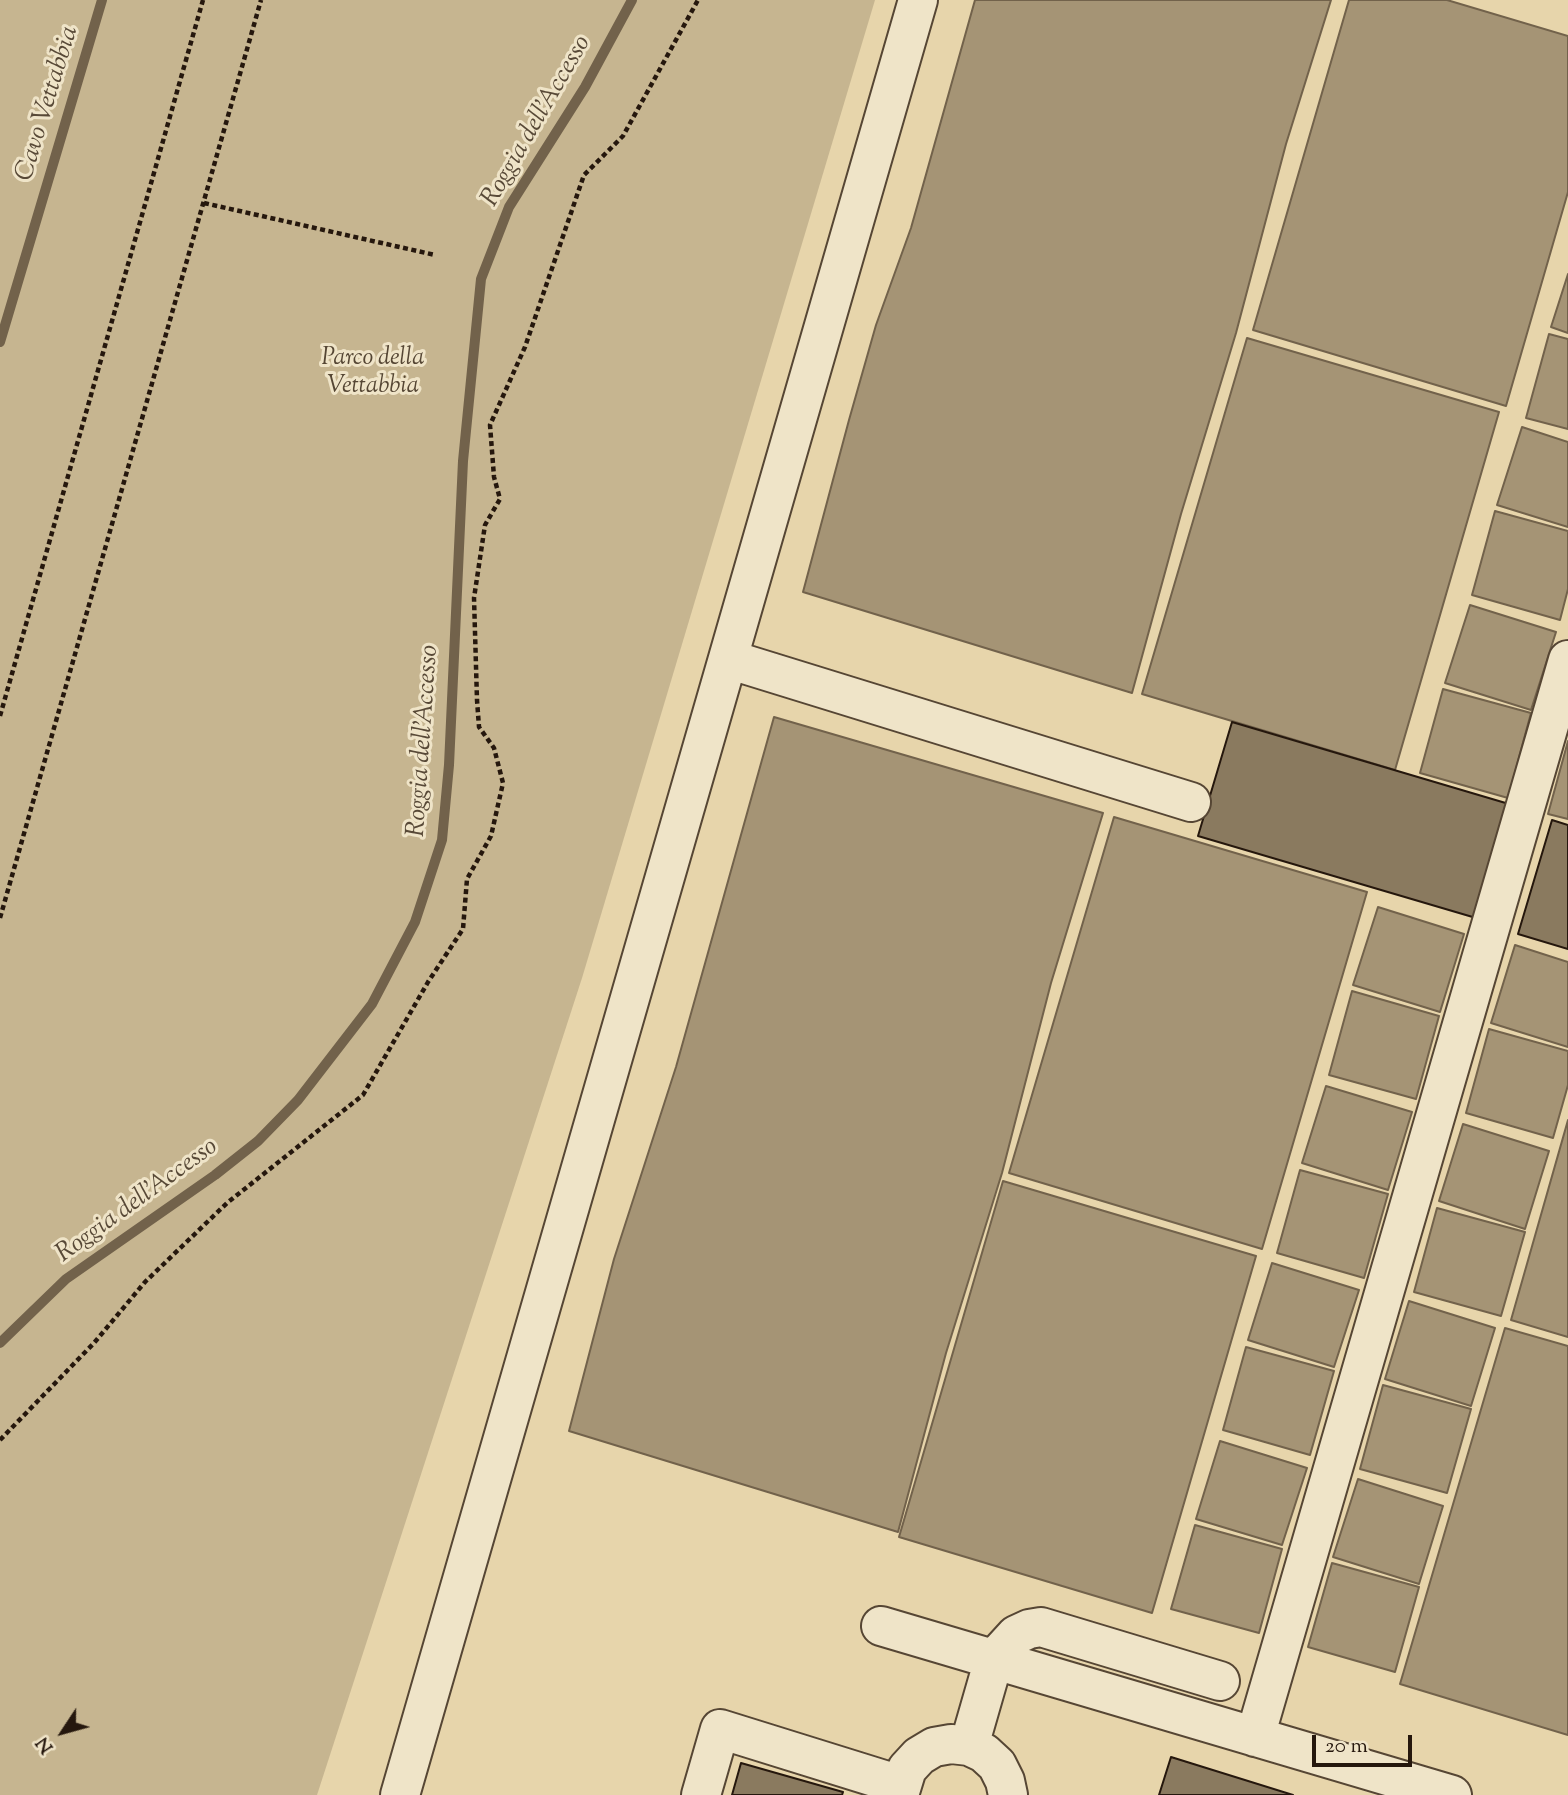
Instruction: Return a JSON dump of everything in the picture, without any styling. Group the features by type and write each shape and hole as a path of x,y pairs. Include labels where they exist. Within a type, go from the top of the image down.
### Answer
{"lane":[{"path":"400,1795 918,0"},
{"path":"728,659 1191,802"},
{"path":"1260,1722 1568,660"},
{"path":"881,1626 994,1659 1260,1722 1448,1795"},
{"path":"969,1746 994,1659 1016,1636 1041,1627 1220,1681"},
{"path":"701,1795 720,1730 900,1790 907,1769 919,1756 934,1748 951,1744 969,1746 997,1765 1008,1795"}],"path":[{"path":"0,716 203,0"},
{"path":"0,918 261,0"},
{"path":"0,1440 93,1343 145,1282 227,1203 363,1096 428,982 463,929 467,879 491,836 503,783 494,748 479,727 477,700 474,598 485,525 500,499 494,477 491,425 525,348 584,175 623,136 698,0"},
{"path":"204,203 435,255"}],"green space":[{"name":"Parco della Vettabbia","path":"0,0 875,0 582,978 317,1795 0,1795"}],"shaded area":[{"path":"975,0 1331,0 1286,144 1236,333 1181,514 1132,693 803,592 876,325 911,228"},
{"path":"1349,0 1447,0 1568,36 1568,192 1506,406 1253,330"},
{"path":"1568,274 1568,333 1551,327"},
{"path":"1549,334 1568,339 1568,429 1526,418"},
{"path":"1247,338 1499,412 1395,770 1142,694"},
{"path":"1522,427 1568,442 1568,527 1497,505"},
{"path":"1495,511 1568,531 1568,589 1560,620 1472,595"},
{"path":"1470,605 1556,632 1531,710 1445,683"},
{"path":"1443,689 1531,713 1508,798 1420,773"},
{"path":"774,717 1103,813 1051,983 1002,1173 946,1353 898,1532 569,1431 614,1259 676,1067"},
{"path":"1568,741 1568,819 1548,814"},
{"path":"1114,817 1367,892 1262,1249 1009,1173"},
{"path":"1378,907 1464,934 1440,1012 1353,985"},
{"path":"1515,945 1568,962 1568,1047 1491,1023"},
{"path":"1352,991 1439,1016 1416,1099 1329,1075"},
{"path":"1489,1029 1568,1051 1568,1085 1553,1138 1466,1113"},
{"path":"1326,1086 1412,1112 1388,1190 1302,1163"},
{"path":"1568,1120 1568,1337 1511,1320"},
{"path":"1463,1124 1549,1151 1525,1229 1439,1201"},
{"path":"1300,1170 1388,1194 1364,1278 1277,1253"},
{"path":"1003,1181 1256,1256 1152,1613 899,1537"},
{"path":"1437,1208 1525,1232 1501,1316 1414,1292"},
{"path":"1272,1263 1359,1290 1334,1367 1248,1340"},
{"path":"1409,1301 1495,1328 1471,1406 1385,1379"},
{"path":"1505,1328 1568,1346 1568,1735 1400,1684"},
{"path":"1246,1347 1334,1371 1310,1455 1223,1430"},
{"path":"1383,1385 1471,1409 1447,1493 1360,1469"},
{"path":"1220,1441 1307,1468 1282,1545 1196,1519"},
{"path":"1358,1479 1443,1506 1419,1584 1333,1557"},
{"path":"1195,1525 1282,1549 1259,1633 1171,1609"},
{"path":"1332,1563 1419,1587 1395,1672 1308,1647"}],"building":[{"path":"1232,722 1509,804 1476,918 1198,836"},
{"path":"1552,820 1568,825 1568,949 1518,934"},
{"path":"1171,1757 1293,1795 1159,1795"},
{"path":"741,1763 843,1792 842,1795 732,1795"}],"waterway":[{"name":"Cavo Vettabbia","path":"0,342 102,0"},
{"name":"Roggia dell'Accesso","path":"0,1343 66,1279 215,1175 258,1141 298,1100 372,1004 415,922 442,840 449,765 463,461 481,279 509,207 585,87 632,0"}]}
